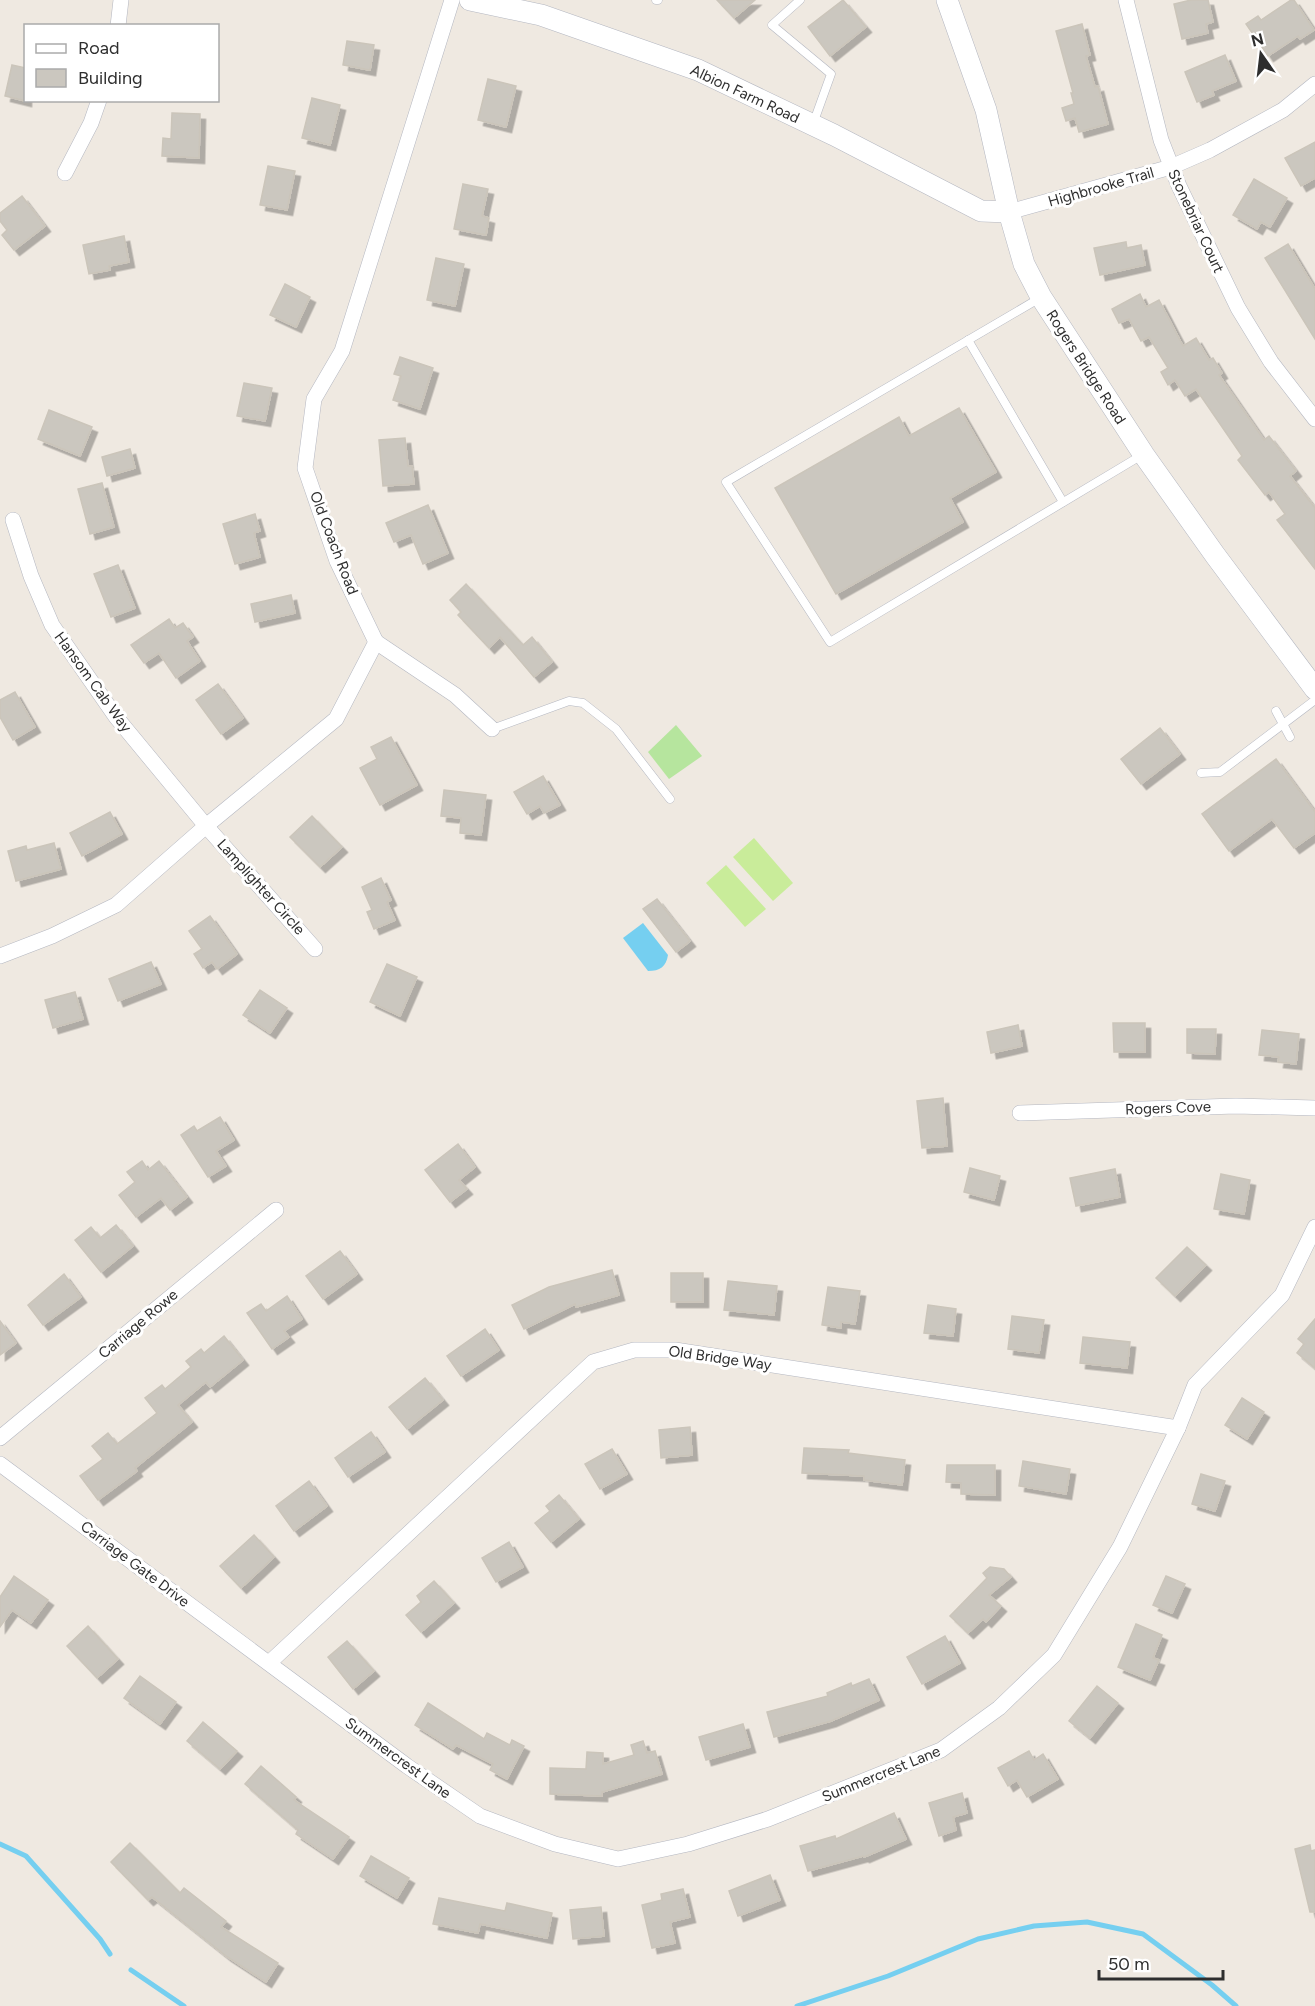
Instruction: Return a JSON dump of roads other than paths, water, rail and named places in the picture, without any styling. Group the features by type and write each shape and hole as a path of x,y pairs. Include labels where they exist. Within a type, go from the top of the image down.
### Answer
{"street":[{"path":"118,24 121,0"},
{"name":"Old Coach Road","path":"376,642 338,561 305,468 314,399 342,351 452,0"},
{"name":"Albion Farm Road","path":"470,0 541,15 698,70 813,125 981,211 1009,212"},
{"name":"Rogers Bridge Road","path":"946,0 987,110 1009,212 1024,264 1041,297 1144,455 1315,689"},
{"name":"Stonebriar Court","path":"1126,0 1161,140 1171,167 1238,308 1271,362 1315,419"},
{"name":"Highbrooke Trail","path":"1009,212 1171,167 1210,150 1283,110 1315,84"},
{"path":"65,173 91,123 98,102"},
{"name":"Hansom Cab Way","path":"13,520 31,576 52,624 116,717 206,826"},
{"path":"0,956 52,936 116,905 206,826 336,719 376,642 455,695 492,729"},
{"name":"Lamplighter Circle","path":"206,826 315,949"},
{"name":"Rogers Cove","path":"1020,1113 1236,1106 1315,1108"},
{"name":"Carriage Rowe","path":"0,1438 276,1209"},
{"name":"Summercrest Lane","path":"269,1663 407,1766 480,1816 555,1844 618,1859 688,1844 768,1820 941,1750 999,1708 1054,1655 1120,1547 1178,1428 1195,1385 1282,1295 1315,1227"},
{"name":"Old Bridge Way","path":"269,1663 593,1362 634,1350 675,1350 1178,1428"},
{"name":"Carriage Gate Drive","path":"0,1464 269,1663"}],"lane":[{"path":"800,0 772,25 831,74 813,125"},
{"path":"1041,297 726,482 830,642 1144,455"},
{"path":"968,340 1063,502"},
{"path":"1201,773 1220,772 1315,700"},
{"path":"492,729 569,701 584,703 616,729 670,799"},
{"path":"1276,711 1290,737"}],"water":[{"path":"643,923 668,955 666,963 656,970 648,971 623,938"}],"waterway":[{"path":"0,1844 26,1856 100,1939 110,1954"},
{"path":"797,2006 888,1976 978,1939 1034,1926 1087,1922 1143,1934 1212,1985 1236,2006"},
{"path":"131,1970 184,2006"}]}
